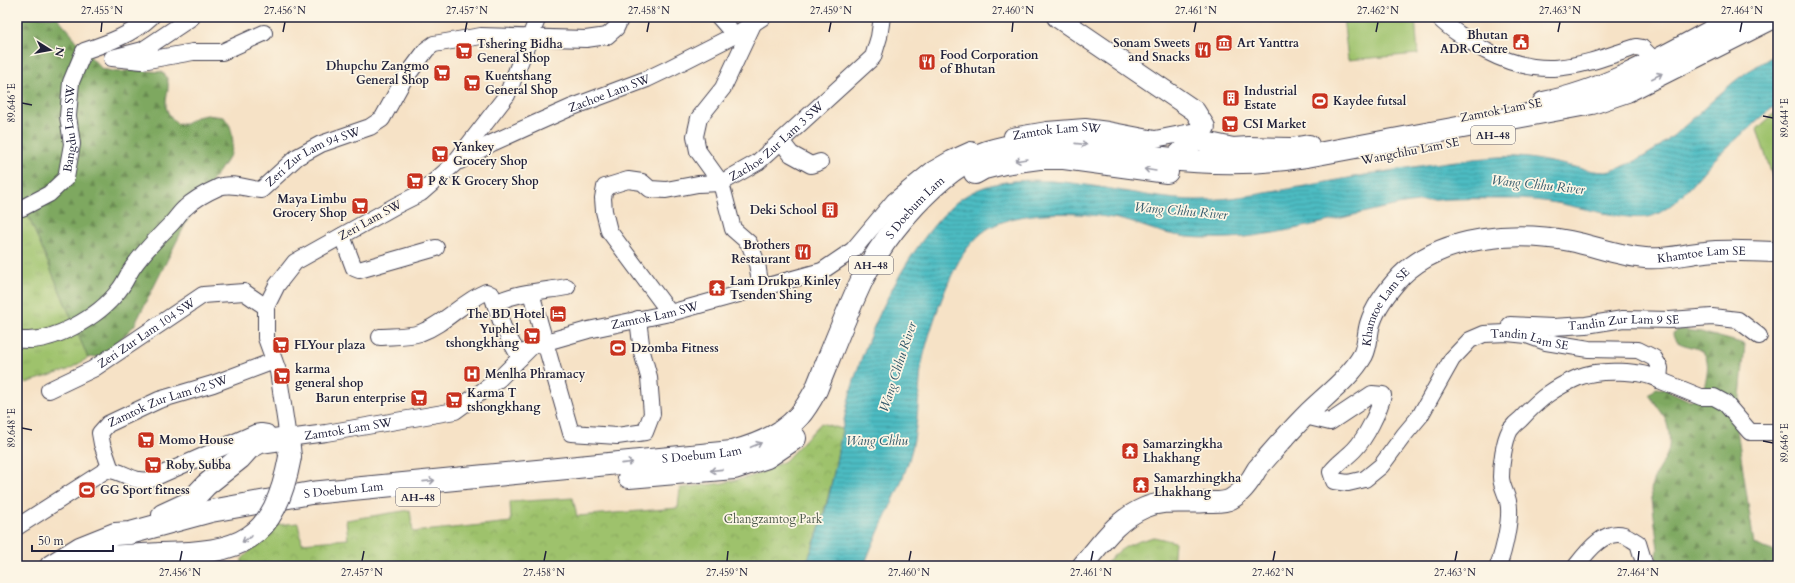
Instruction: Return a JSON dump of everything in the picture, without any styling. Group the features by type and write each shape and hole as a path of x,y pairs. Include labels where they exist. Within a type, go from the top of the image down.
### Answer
{"highway":[{"name":"Wangchhu Lam SE","path":"1200,138 1279,161 1592,103 1627,91 1774,17"},
{"name":"Wangchhu Lam SE","path":"1182,166 1256,176 1309,170 1576,120 1613,110 1656,93 1778,29"},
{"name":"S Doebum Lam","path":"51,566 80,548 115,534 130,533 210,511 311,493 483,475 589,467 732,452 748,448 780,432 799,417 816,390 863,279 878,253 915,205 936,183 951,171 986,152 1022,143 1067,143 1162,172 1182,166 1200,138"},
{"name":"S Doebum Lam","path":"76,566 104,552 134,541 216,522 303,508 734,468 767,457 786,445 810,424 827,397 858,318 889,260 907,235 944,195 957,184 984,168 1009,162 1039,158 1115,157"},
{"path":"83,566 106,557 198,553 228,548 251,537 262,527 276,505 284,486 283,445 260,442 249,448 240,458 206,485 189,502 174,510 115,534"}],"main road":[{"path":"1056,17 1089,38 1185,106 1200,138"},
{"name":"Zamtok Lam SE","path":"1200,138 1234,148 1290,148 1562,99 1601,84 1654,60 1736,17"},
{"name":"Khamtoe Lam SE","path":"1082,566 1106,535 1126,517 1143,508 1159,502 1202,503 1231,500 1251,480 1257,469 1305,416 1342,380 1363,354 1368,342 1370,325 1376,309 1401,276 1415,264 1432,255 1455,246 1486,238 1536,236 1572,241 1613,254 1645,258 1666,259 1704,252 1734,250 1778,252"}],"street":[{"name":"Bangdu Lam SW","path":"17,208 22,208 49,194 66,178 72,144 68,116 71,82 84,50 109,43 143,25 152,17"},
{"path":"192,17 143,50 112,58 142,61 193,52 222,52 264,33"},
{"name":"Zeri Lam SW","path":"283,445 278,372 266,338 266,307 277,285 295,262 421,193 453,165 507,95 532,36 538,17"},
{"name":"Zeri Zur Lam 94 SW","path":"17,339 35,340 57,335 74,327 97,311 119,291 133,266 151,245 186,207 198,198 219,187 228,185 261,190 297,157 321,144 370,127 382,119 403,81 427,50 434,44 481,36 532,36 586,39 607,36 616,28 622,17"},
{"path":"719,17 735,35"},
{"name":"Zachoe Zur Lam 3 SW","path":"670,313 609,231 604,212 603,198 605,187 628,180 642,182 650,189 666,190 698,184 721,183 758,162 873,57 879,37 882,17"},
{"path":"1438,17 1473,44 1510,62 1529,67 1552,68 1571,66 1636,47 1642,48 1654,60"},
{"path":"758,19 722,88 699,118 695,136 698,151 721,183 733,229 749,243 757,263 761,289"},
{"name":"Zachoe Lam SW","path":"453,165 492,143 570,108 647,79 704,52 735,35 758,19"},
{"name":"Zamtok Lam SW","path":"111,470 138,480 149,480 255,433 268,433 283,445 326,433 455,411 499,379 532,346 545,341 588,330 670,313 822,271 853,250 894,201 932,170 951,159 980,146 1010,136 1047,130 1085,127 1155,139 1165,138 1178,133 1200,138"},
{"path":"781,141 791,154 811,165 820,162"},
{"path":"342,236 354,268 359,270 436,248"},
{"path":"495,303 504,298 567,288"},
{"name":"Zeri Zur Lam 104 SW","path":"49,390 93,369 203,294 244,292 266,307"},
{"path":"380,336 407,336 430,329 457,311 474,297 486,292 492,294 503,327 520,358"},
{"path":"531,293 571,433 617,436 645,432 652,414 649,377 642,352 638,319"},
{"name":"Tandin Zur Lam 9 SE","path":"1484,334 1502,326 1511,325 1553,327 1586,325 1624,318 1670,320 1712,317 1738,320 1759,336"},
{"name":"Tandin Lam SE","path":"1305,416 1330,422 1372,394 1383,395 1380,406 1367,432 1355,450 1339,461 1331,472 1334,481 1348,483 1365,478 1381,466 1420,416 1452,358 1470,340 1484,334 1506,332 1527,335 1546,342 1589,349 1638,350 1654,358 1660,368 1659,380"},
{"name":"Zamtok Zur Lam 62 SW","path":"111,470 102,444 100,433 108,424 159,400 212,384 274,360"},
{"path":"1498,566 1506,534 1508,502 1501,479 1504,451 1510,430 1534,404 1556,387 1587,374 1621,372 1655,377 1674,387 1701,397 1714,397 1724,403 1750,432 1778,432"},
{"path":"17,527 101,472 111,470"},
{"path":"1576,566 1590,548 1607,536 1623,535 1638,543 1645,566"}],"green space":[{"path":"17,17 57,17 72,34 74,39 102,69 118,72 135,70 162,72 168,83 166,108 177,124 186,124 196,117 207,115 224,117 230,126 232,133 233,143 231,154 192,211 134,326 111,349 101,356 88,358 17,189"},
{"name":"Kaydee futsal","path":"1343,17 1415,17 1418,54 1348,60"},
{"path":"1778,110 1778,194 1757,129"},
{"path":"17,189 88,358 68,370 26,383 17,377"},
{"path":"1679,329 1701,332 1745,344 1737,429 1754,544 1778,553 1778,566 1655,566 1658,549 1651,491 1654,478 1667,456 1669,439 1665,418 1649,395 1656,388 1665,389 1690,401 1704,391 1707,370 1707,361 1703,352 1677,342 1674,338 1673,333"},
{"name":"Changzamtog Park","path":"821,423 842,429 828,499 818,533 805,566 242,566 242,559 275,525 298,523 302,543 348,539 346,520 410,510 413,532 511,522 510,502 573,498 577,516 678,508 680,488 723,483 753,476 785,461"},
{"path":"1154,537 1175,542 1173,566 1104,566 1115,554 1126,547 1139,541"}],"water":[{"name":"Wang Chhu","path":"1778,53 1778,103 1708,166 1678,199 1661,212 1643,218 1602,213 1536,200 1459,199 1422,201 1398,205 1279,232 1231,238 1180,236 1118,219 1072,214 1037,214 1006,221 989,228 981,233 966,250 959,260 945,290 923,357 916,426 909,460 899,487 864,566 805,566 826,507 847,406 854,381 874,327 900,275 931,229 949,209 973,192 1002,183 1033,180 1067,182 1167,198 1211,200 1256,195 1430,164 1508,157 1537,159 1598,172 1606,172 1624,166 1653,151 1680,130 1736,80"}],"place":[{"name":"Bhutan ADR Centre","path":"1521,42"},
{"name":"Art Yanttra","path":"1224,43"},
{"name":"Sonam Sweets and Snacks","path":"1203,50"},
{"name":"Tshering Bidha General Shop","path":"464,51"},
{"name":"Food Corporation of Bhutan","path":"927,62"},
{"name":"Dhupchu Zangmo General Shop","path":"442,73"},
{"name":"Kuentshang General Shop","path":"472,83"},
{"name":"Industrial Estate","path":"1231,98"},
{"name":"Kaydee futsal","path":"1320,101"},
{"name":"CSI Market","path":"1230,124"},
{"name":"Yankey Grocery Shop","path":"440,154"},
{"name":"P & K Grocery Shop","path":"415,181"},
{"name":"Maya Limbu Grocery Shop","path":"360,206"},
{"name":"Deki School","path":"830,210"},
{"name":"Brothers Restaurant","path":"803,252"},
{"name":"Lam Drukpa Kinley Tsenden Shing","path":"717,288"},
{"name":"The BD Hotel","path":"558,314"},
{"name":"Yuphel tshongkhang","path":"532,336"},
{"name":"FLYour plaza","path":"281,345"},
{"name":"Dzomba Fitness","path":"618,348"},
{"name":"Menlha Phramacy","path":"472,374"},
{"name":"karma general shop","path":"282,376"},
{"name":"Barun enterprise","path":"419,398"},
{"name":"Karma T tshongkhang","path":"454,400"},
{"name":"Momo House","path":"146,440"},
{"name":"Samarzingkha Lhakhang","path":"1130,451"},
{"name":"Roby Subba","path":"153,465"},
{"name":"Samarzhingkha Lhakhang","path":"1141,485"},
{"name":"GG Sport fitness","path":"87,490"}],"water label":[{"name":"Wang Chhu River","path":"1538,185"},
{"name":"Wang Chhu River","path":"1181,211"},
{"name":"Wang Chhu River","path":"898,367"}]}
